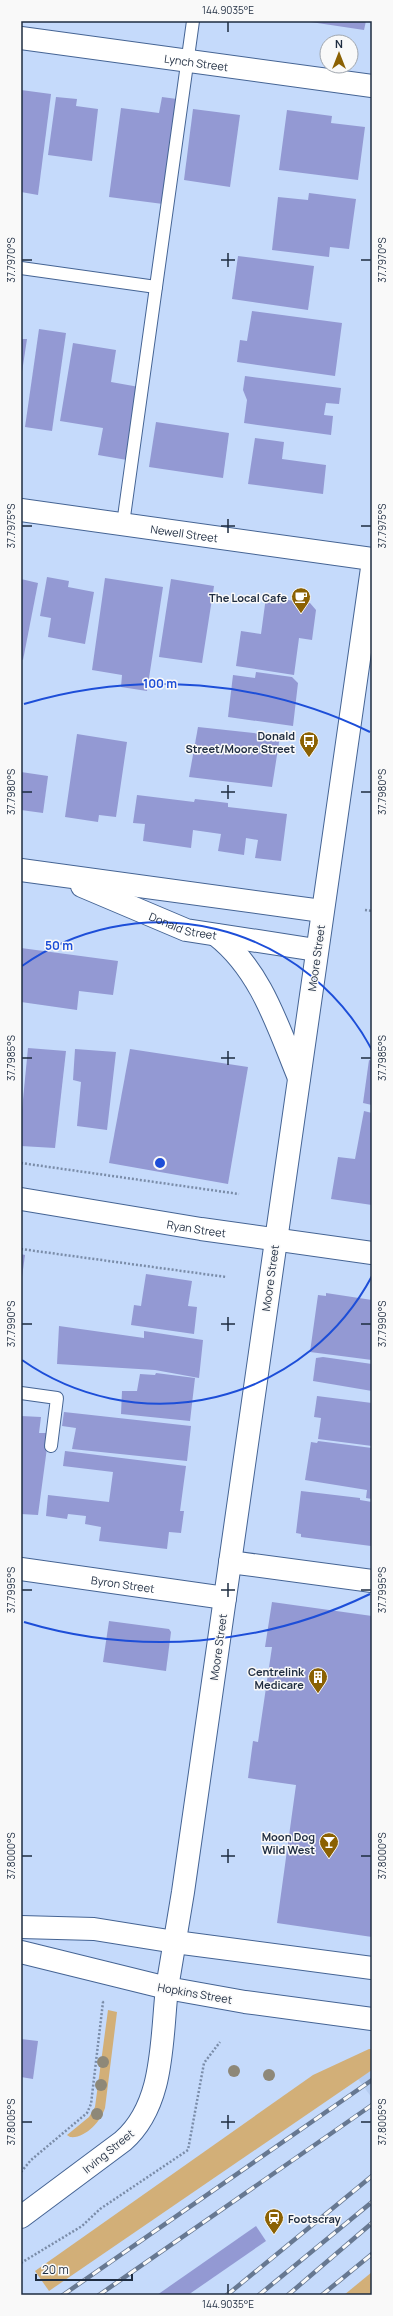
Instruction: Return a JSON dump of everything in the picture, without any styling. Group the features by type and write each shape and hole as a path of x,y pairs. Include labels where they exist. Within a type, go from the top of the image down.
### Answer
{"street":[{"name":"Lynch Street","path":"21,38 372,86"},
{"name":"Newell Street","path":"21,510 372,560"},
{"name":"Moore Street","path":"167,1988 225,1598 316,950 372,568"},
{"name":"Donald Street","path":"21,870 322,911"},
{"name":"Donald Street","path":"58,875 180,928 316,950"},
{"path":"216,935 234,950 258,983 299,1078"},
{"name":"Ryan Street","path":"21,1199 275,1240 372,1253"},
{"path":"230,1562 372,1581"},
{"name":"Byron Street","path":"21,1569 225,1598"},
{"path":"21,1927 94,1929 175,1942 372,1968"},
{"name":"Hopkins Street","path":"21,1952 167,1988 245,2002 372,2018"},
{"name":"Irving Street","path":"21,2217 133,2133 146,2115 154,2095 157,2077 167,1988"}],"lane":[{"path":"123,524 193,21"},
{"path":"21,268 156,287"},
{"path":"21,1393 58,1398 51,1446"}],"path":[{"path":"365,910 372,911"},
{"path":"21,1163 239,1194"},
{"path":"21,1249 226,1278"},
{"path":"21,2172 31,2160 87,2113 91,2104 104,2002"},
{"path":"21,2263 29,2259"}],"shaded area":[{"path":"108,2010 117,2012 105,2108 100,2118 92,2128 81,2135 70,2137 67,2135 89,2117 95,2107"},
{"path":"369,2049 372,2049 372,2070 49,2291 35,2271 313,2075"},
{"path":"372,2070 372,2098 358,2079"},
{"path":"372,2272 372,2295 344,2295"}],"building":[{"path":"304,21 366,21 364,30"},
{"path":"21,90 51,94 38,195 21,192"},
{"path":"56,97 77,99 76,106 98,109 92,161 48,155"},
{"path":"162,97 177,99 163,204 109,197 121,108 159,113"},
{"path":"193,109 240,115 230,187 184,180"},
{"path":"287,110 332,116 331,123 365,127 358,180 279,170"},
{"path":"309,193 356,199 349,249 330,247 329,257 272,250 278,197 308,200"},
{"path":"238,256 314,266 308,310 232,299"},
{"path":"252,311 342,323 335,376 237,362 240,340 247,341"},
{"path":"39,329 66,333 52,431 25,427"},
{"path":"21,339 27,339 22,372 21,372"},
{"path":"73,343 116,350 111,382 139,387 127,460 98,455 103,428 60,421"},
{"path":"245,376 341,388 339,404 326,403 324,415 333,416 331,435 244,423 247,400 243,390"},
{"path":"156,422 229,433 223,478 149,467"},
{"path":"255,438 284,442 282,459 326,465 323,494 248,484"},
{"path":"47,577 69,581 68,587 94,592 85,644 48,637 51,618 40,616"},
{"path":"105,578 163,587 147,691 121,687 122,675 92,670"},
{"path":"21,579 38,583 23,660 21,659"},
{"path":"171,579 214,586 202,663 159,657"},
{"path":"266,597 310,603 316,610 312,640 299,638 294,675 236,666 241,631 261,634"},
{"path":"256,672 292,677 298,683 293,726 228,717 233,675 255,678"},
{"path":"198,727 280,736 272,787 189,777"},
{"path":"77,734 127,742 116,817 99,815 98,822 65,817"},
{"path":"21,772 48,776 43,813 21,810"},
{"path":"137,795 194,802 195,799 228,803 228,807 287,814 281,861 255,858 258,840 246,838 244,855 218,851 221,834 193,830 191,848 143,841 145,824 133,823"},
{"path":"21,948 118,961 113,995 79,991 77,1010 21,1002"},
{"path":"28,1048 66,1051 55,1148 21,1146 21,1120"},
{"path":"75,1049 116,1052 107,1130 77,1126 81,1082 73,1080"},
{"path":"130,1049 248,1067 228,1184 109,1163"},
{"path":"369,1060 372,1061 372,1105 363,1103"},
{"path":"364,1111 372,1113 372,1205 331,1199 338,1157 355,1159"},
{"path":"21,1254 25,1255 22,1277 21,1277"},
{"path":"146,1274 192,1281 188,1306 197,1307 194,1334 131,1325 134,1305 141,1306"},
{"path":"326,1293 372,1300 372,1360 310,1352 318,1295 326,1296"},
{"path":"59,1326 144,1338 144,1331 203,1340 199,1378 155,1370 57,1364"},
{"path":"323,1357 372,1364 372,1391 313,1381 316,1358"},
{"path":"156,1373 195,1378 190,1421 121,1414 122,1391 137,1391 140,1374 155,1375"},
{"path":"317,1396 372,1403 372,1446 318,1439 321,1418 314,1417"},
{"path":"64,1412 191,1426 187,1461 72,1449 76,1428 62,1426"},
{"path":"21,1416 41,1417 39,1433 49,1433 38,1515 21,1514"},
{"path":"318,1441 372,1448 372,1499 366,1498 367,1490 305,1480 311,1442 317,1443"},
{"path":"65,1451 186,1466 180,1511 184,1511 181,1533 169,1532 167,1549 99,1541 101,1527 85,1524 86,1516 68,1514 67,1519 46,1516 48,1495 109,1502 113,1472 63,1466"},
{"path":"301,1491 360,1498 360,1500 372,1502 371,1546 301,1537 301,1534 296,1533"},
{"name":"Centrelink Medicare","path":"272,1602 372,1616 372,1937 277,1923 296,1785 248,1778 253,1741 258,1742 272,1647 265,1647"},
{"path":"109,1621 169,1629 171,1632 166,1671 103,1662"},
{"path":"21,2039 38,2041 33,2079 21,2077"},
{"path":"256,2226 266,2241 188,2295 157,2295"}],"railway":[{"path":"63,2295 372,2080"},
{"path":"99,2295 372,2105"},
{"path":"227,2295 372,2176"},
{"path":"259,2295 372,2202"},
{"path":"288,2295 372,2223"},
{"path":"322,2295 372,2254"}],"place":[{"name":"The Local Cafe","path":"301,614"},
{"name":"Donald Street/Moore Street","path":"309,758"},
{"name":"Centrelink Medicare","path":"318,1694"},
{"name":"Moon Dog Wild West","path":"329,1859"},
{"name":"Footscray","path":"274,2235"}]}
